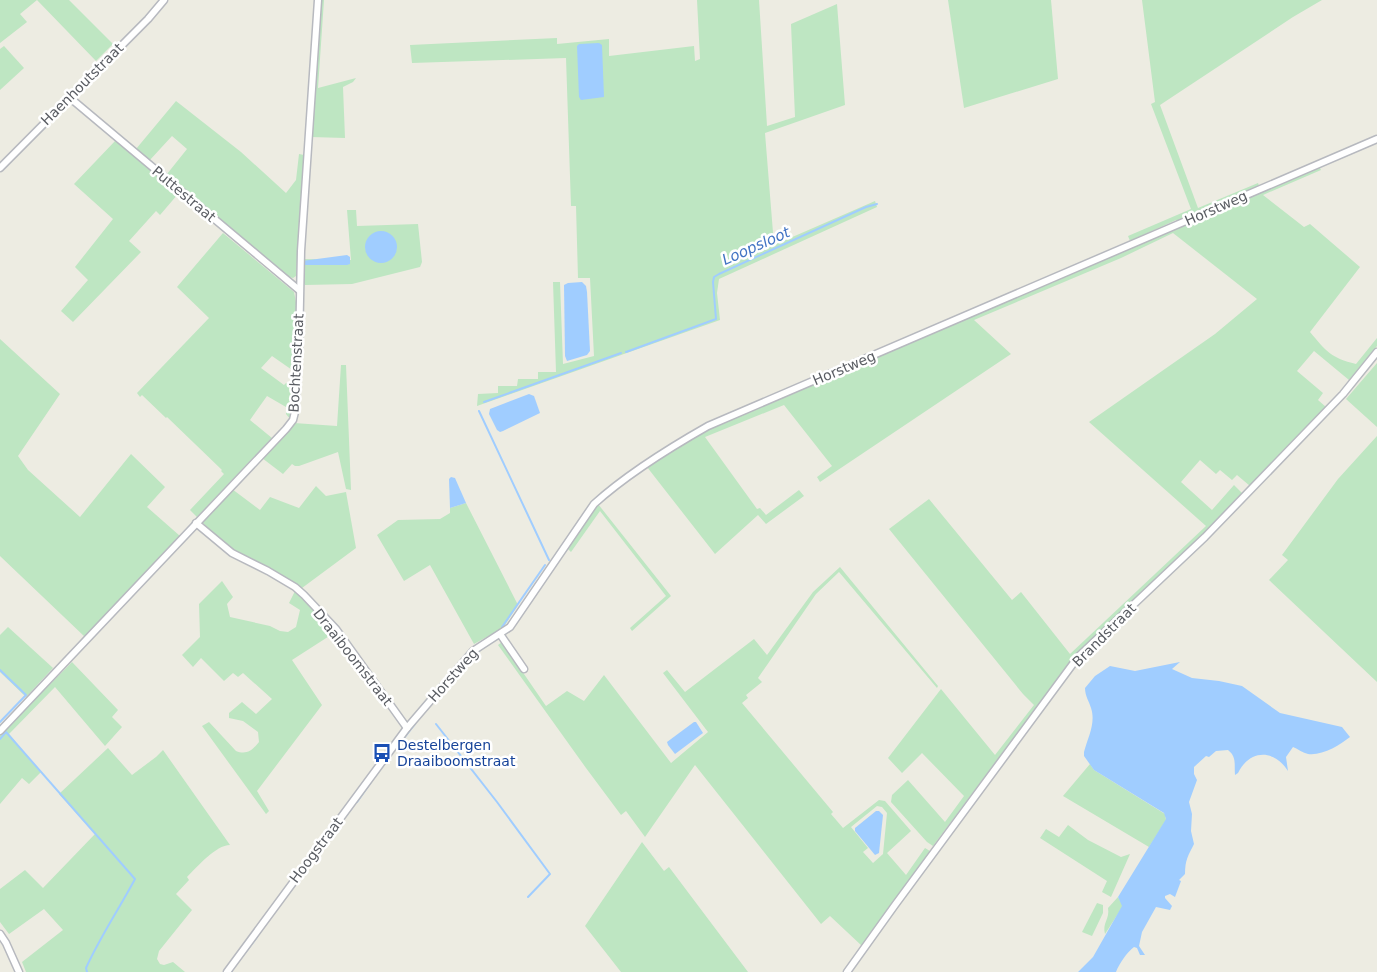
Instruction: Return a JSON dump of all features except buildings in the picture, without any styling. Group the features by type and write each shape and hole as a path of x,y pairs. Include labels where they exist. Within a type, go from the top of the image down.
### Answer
{"street":[{"name":"Haenhoutstraat","path":"0,168 164,0"},
{"name":"Bochtenstraat","path":"0,731 293,420 299,348 299,290 318,0"},
{"name":"Puttestraat","path":"69,97 299,290"},
{"name":"Horstweg","path":"407,728 473,651 510,626 594,504 605,494 680,442 716,422 1377,139"},
{"name":"Brandstraat","path":"847,972 1078,657 1212,530 1343,394 1377,352"},
{"name":"Draaiboomstraat","path":"196,523 232,553 268,571 304,594 336,629 407,728"},
{"path":"500,634 524,669"},
{"name":"Hoogstraat","path":"227,972 407,728"},
{"path":"0,934 6,942 19,972"}],"green space":[{"path":"0,0 37,0 20,14 27,22 0,43"},
{"path":"37,0 69,0 113,44 96,61"},
{"path":"320,0 324,0 318,88 356,78 353,82 343,87 345,138 311,137"},
{"path":"697,0 759,0 767,126 795,117 791,24 837,4 845,105 765,133 774,245 875,201 877,207 719,279 717,293 720,320 477,406 478,394 498,393 498,386 517,386 518,379 538,379 538,372 556,372 553,282 560,282 563,364 594,356 590,278 578,278 576,206 571,206 566,58 412,63 410,45 557,38 557,44 609,39 609,56 694,46 695,61 700,59"},
{"path":"948,0 1051,0 1058,79 964,108"},
{"path":"1142,0 1322,0 1293,17 1160,105 1198,208 1258,183 1261,190 1319,166 1321,170 1263,195 1304,227 1310,224 1360,267 1310,332 1330,353 1356,364 1377,338 1377,346 1349,380 1314,351 1297,371 1323,393 1318,400 1326,407 1250,486 1237,475 1232,480 1220,470 1216,474 1200,460 1181,482 1212,510 1234,485 1243,494 1209,529 1074,657 933,846 927,842 891,802 892,795 908,780 945,822 964,796 922,753 902,773 888,758 941,689 995,755 1034,705 889,529 929,499 1012,600 1021,592 1070,654 1206,526 1089,422 1215,334 1257,299 1173,233 1121,258 974,320 1011,354 820,482 817,477 832,466 784,405 705,437 757,509 760,508 766,515 799,490 804,496 766,524 758,515 715,554 647,467 688,439 703,432 1179,225 1176,220 1130,241 1128,236 1191,209 1151,104 1155,102"},
{"path":"4,46 24,68 0,90 0,49"},
{"path":"176,101 241,152 286,193 296,180 299,154 304,155 296,276 293,278 286,276 167,174 187,149 172,136 149,161 136,149"},
{"path":"116,140 178,194 160,215 156,211 129,241 141,252 73,322 61,311 88,280 75,267 113,219 74,184"},
{"path":"347,210 356,210 357,226 418,224 422,262 420,267 352,284 305,285 302,281 302,259 351,260"},
{"path":"223,233 294,292 296,302 295,372 272,356 261,368 284,385 286,383 294,387 293,414 290,419 286,414 286,407 267,396 250,420 272,438 197,517 190,510 224,474 167,417 142,395 140,397 137,393 209,318 177,287"},
{"path":"0,339 60,394 18,456 28,470 80,517 131,454 165,487 147,507 180,536 85,637 0,556"},
{"path":"1377,363 1377,427 1346,399"},
{"path":"341,365 346,365 351,490 346,489 338,452 299,466 292,464 283,474 262,458 294,423 337,426"},
{"path":"1377,436 1377,682 1269,580 1288,560 1282,555 1338,479"},
{"path":"316,486 326,496 346,492 356,548 302,588 233,551 203,523 203,518 232,489 260,510 270,497 299,508"},
{"path":"466,503 518,605 503,628 474,644 430,565 404,581 377,535 398,520 440,519 450,513 450,508"},
{"path":"598,504 671,596 632,631 630,628 666,596 600,511 571,552 568,549"},
{"path":"840,567 938,686 937,688 839,572 816,594 758,678 762,682 746,695 748,698 742,703 833,812 831,814 843,828 879,800 885,801 911,831 887,853 906,875 925,848 930,851 862,946 830,916 821,924 695,765 645,837 626,811 621,815 498,645 502,642 546,706 567,691 584,701 604,675 671,763 708,732 663,673 667,670 685,692 754,639 767,655 813,592","holes":["877,806 882,807 887,813 883,854 873,863 863,852 868,848 851,827"]},
{"path":"222,581 233,597 227,604 230,617 288,632 296,627 300,610 289,603 295,591 334,633 292,660 322,705 257,791 269,811 266,814 202,726 209,722 236,751 243,753 249,751 259,742 258,732 243,721 229,718 229,713 242,702 256,714 272,699 243,673 238,677 233,673 224,681 201,658 193,667 182,655 200,637 199,604"},
{"path":"8,627 53,668 26,697 0,672 0,635"},
{"path":"72,662 118,710 112,717 122,727 105,746 55,687 9,734 41,772 29,784 22,778 0,804 0,735"},
{"path":"108,748 132,775 163,750 230,845 219,849 207,857 187,877 189,880 176,894 192,910 159,951 157,959 160,964 164,965 173,962 185,972 26,972 22,962 63,930 44,909 9,934 0,922 0,889 25,870 43,888 95,834 59,794"},
{"path":"1090,764 1094,770 1165,814 1166,820 1149,847 1063,796"},
{"path":"1068,825 1088,840 1121,857 1130,854 1111,897 1102,892 1107,881 1040,838 1046,829 1059,837"},
{"path":"642,842 664,871 669,867 748,972 621,972 585,926"},
{"path":"1118,897 1123,906 1105,934 1104,927 1108,908"},
{"path":"1097,903 1103,905 1103,913 1092,936 1082,932"}],"water":[{"path":"599,43 602,45 604,97 581,100 579,97 577,46 579,44"},
{"path":"381,231 393,235 397,247 393,259 381,263 369,259 365,247 369,235"},
{"path":"347,255 350,257 350,264 347,265 302,265 302,261"},
{"path":"582,282 586,286 587,292 590,351 587,355 567,361 565,356 564,285"},
{"path":"529,394 534,396 540,413 503,431 497,430 489,414 490,409"},
{"path":"451,477 455,478 466,503 450,508 449,479"},
{"path":"1180,662 1172,669 1192,678 1242,686 1280,713 1342,727 1350,737 1325,752 1308,754 1293,747 1286,757 1288,771 1276,759 1262,755 1249,759 1235,775 1234,758 1228,750 1216,751 1209,757 1206,756 1194,767 1194,774 1197,780 1189,802 1192,814 1191,831 1194,844 1186,862 1185,874 1179,880 1181,881 1175,897 1170,894 1165,896 1172,906 1170,910 1156,907 1142,932 1139,946 1145,955 1140,955 1137,948 1134,947 1124,958 1116,972 1078,972 1093,957 1122,906 1118,897 1166,819 1164,813 1094,770 1084,756 1093,719 1085,688 1095,676 1110,666 1135,671"},
{"path":"696,722 703,733 675,754 667,742"},
{"path":"876,811 883,815 879,853 875,855 855,831 855,828"}],"waterway":[{"name":"Loopsloot","path":"626,352 716,319 713,282 714,277 719,274 866,207 877,204"},
{"name":"Loopsloot","path":"484,402 621,353"},
{"name":"Loopsloot","path":"479,411 549,560"},
{"name":"Loopsloot","path":"502,627 545,565"},
{"name":"Loopsloot","path":"455,677 480,650"},
{"path":"0,670 26,695 0,722"},
{"name":"Loopsloot","path":"404,738 415,724"},
{"path":"436,724 550,874 528,897"},
{"path":"0,739 6,732 135,879 91,957 86,968 87,972"},
{"name":"Loopsloot","path":"357,802 371,782"},
{"name":"Loopsloot","path":"344,818 352,808"},
{"name":"Loopsloot","path":"238,962 257,937"}],"place":[{"name":"Destelbergen Draaiboomstraat","path":"382,753"}]}
